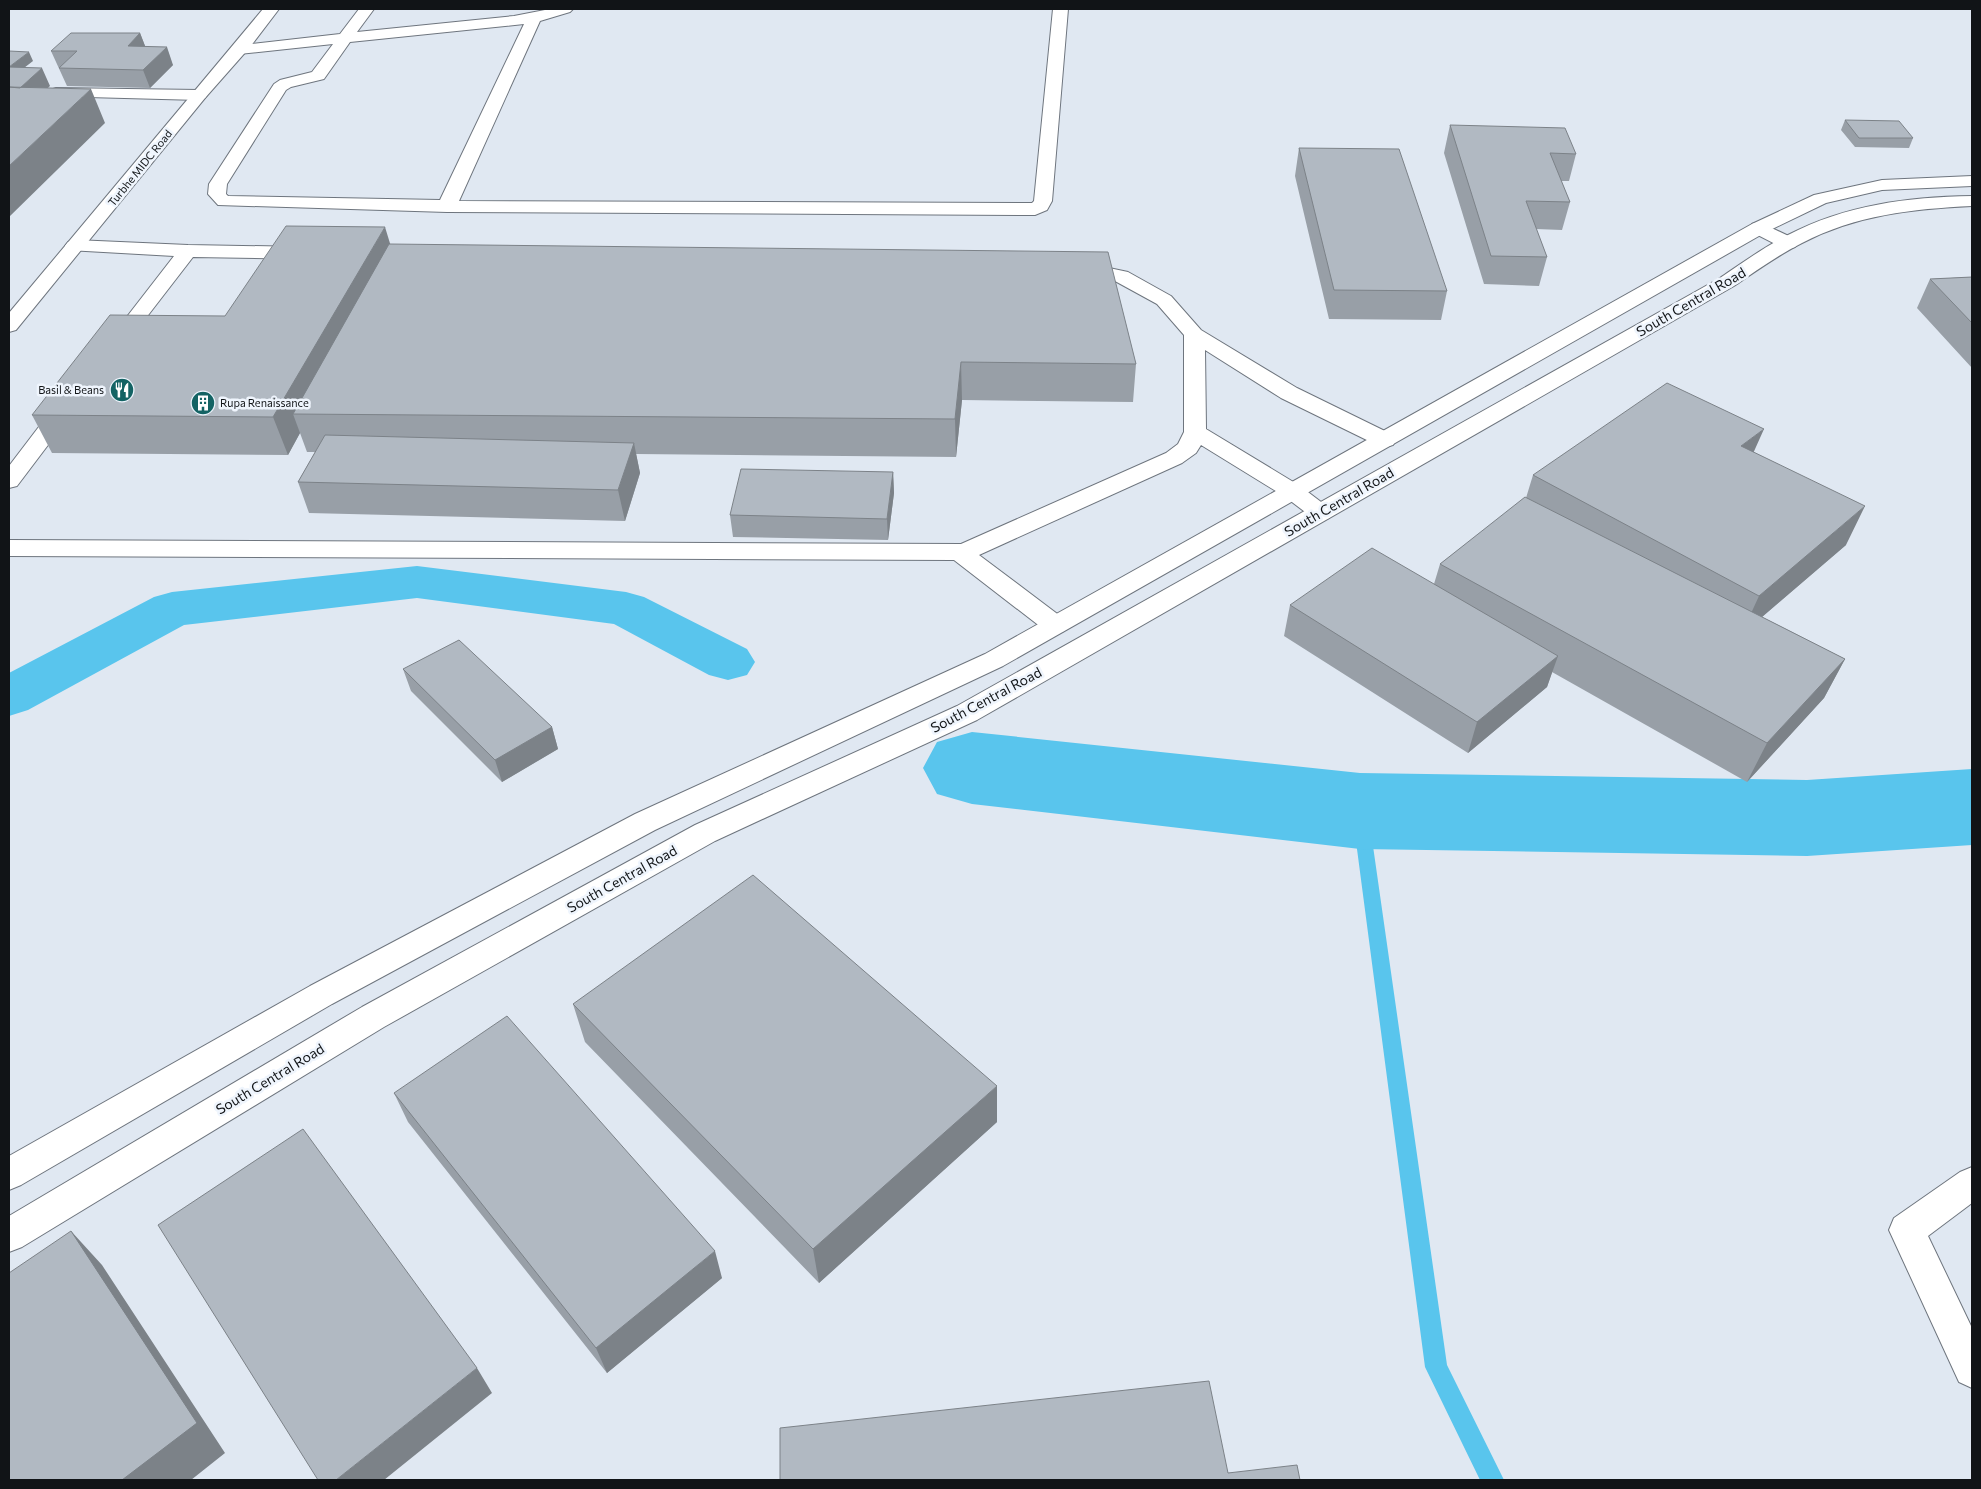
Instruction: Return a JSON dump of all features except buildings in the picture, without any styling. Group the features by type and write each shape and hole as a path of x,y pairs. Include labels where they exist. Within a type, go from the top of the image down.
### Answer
{"street":[{"name":"Turbhe MIDC Road","path":"9,326 271,9"},
{"path":"366,9 318,76 286,83 280,87 218,184 216,191 218,197 224,201 447,206 1035,209 1041,206 1043,201 1061,9"},
{"path":"239,50 534,18 565,9"},
{"path":"447,206 534,18"},
{"path":"44,93 199,95"},
{"path":"9,1174 321,995 645,822 994,660 1759,228 1820,199 1882,184 1972,181"},
{"name":"South Central Road","path":"9,1235 373,1017 696,838 967,713 1727,282 1804,234 1862,212 1934,202 1972,201"},
{"path":"1759,228 1788,244"},
{"path":"75,246 188,251 328,253"},
{"path":"104,358 188,251"},
{"path":"1058,265 1121,276 1164,300 1194,334 1289,393 1385,440"},
{"path":"9,548 964,552 1174,458 1188,448 1195,432 1194,334"},
{"path":"9,481 80,389"},
{"path":"1195,432 1292,491 1320,513"},
{"path":"960,552 1054,625"},
{"path":"1972,1183 1907,1230 1972,1369"}],"waterway":[{"path":"9,697 172,609 417,582 626,609 728,662"},
{"path":"972,768 1360,811 1807,818 1972,807"},
{"path":"1360,811 1436,1367 1492,1480"}],"place":[{"name":"Basil & Beans","path":"122,390"},
{"name":"Rupa Renaissance","path":"203,403"}]}
